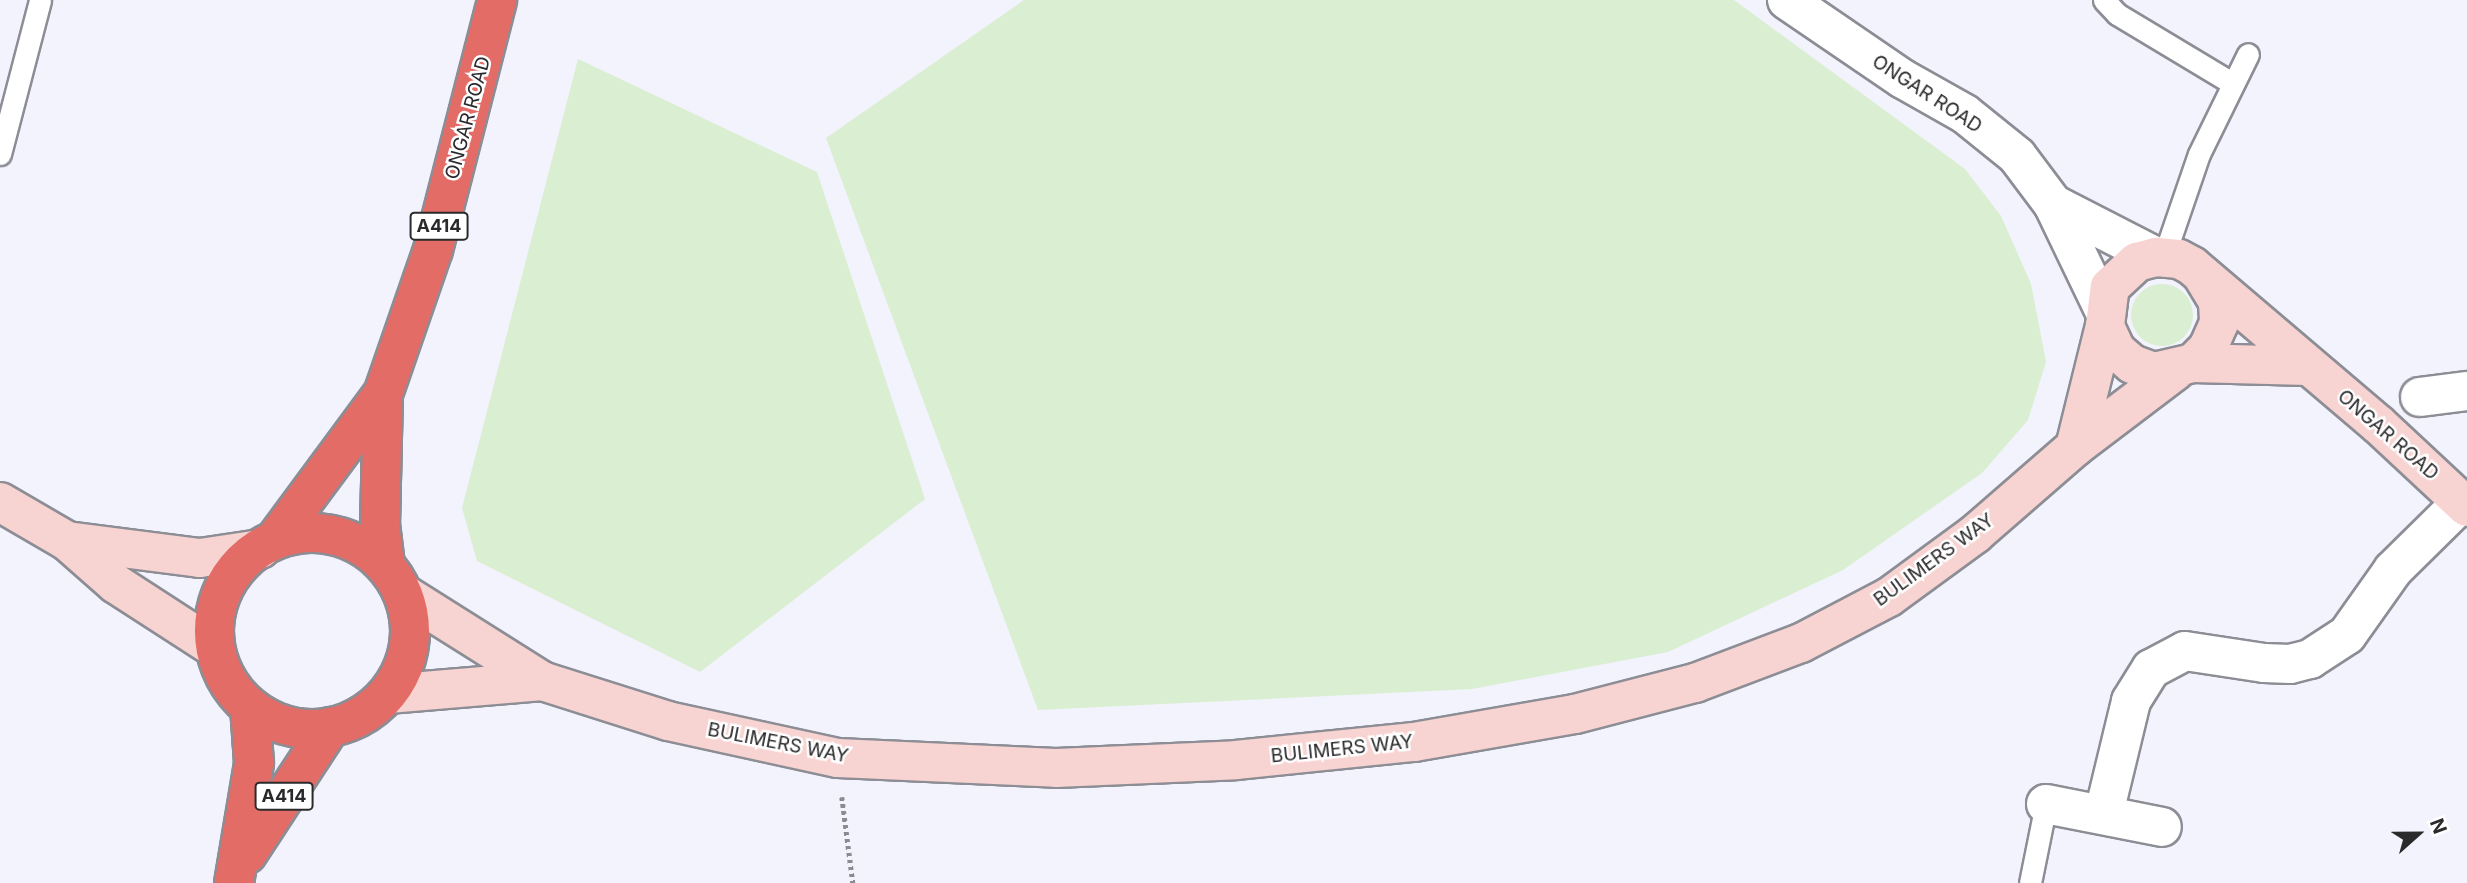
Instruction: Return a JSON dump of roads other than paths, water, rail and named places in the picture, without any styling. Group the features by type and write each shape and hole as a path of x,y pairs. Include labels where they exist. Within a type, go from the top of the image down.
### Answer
{"highway":[{"name":"ONGAR ROAD","path":"394,578 380,524 383,394 433,250 497,0"},
{"name":"ONGAR ROAD","path":"269,543 383,394"},
{"path":"308,531 340,536 362,545 394,578 410,636 407,656 388,694 361,715 330,727 302,728 274,722 250,707 233,691 215,648 218,601 233,573 269,543 308,531"},
{"name":"A414","path":"237,874 254,763 250,707"},
{"name":"A414","path":"237,874 330,727"}],"street":[{"name":"ONGAR ROAD","path":"1787,0 1903,79 1965,114 2017,156 2053,204 2105,318 2116,350 2132,364 2154,372 2184,367 2307,366"},
{"name":"ONGAR ROAD","path":"2053,204 2160,257 2192,266 2464,504"},
{"path":"2075,447 2110,287 2121,272 2160,257"},
{"path":"2184,367 2208,348 2219,323 2218,302 2202,275"},
{"name":"BULIMERS WAY","path":"394,578 542,681 668,721 838,758 1056,768 1236,760 1414,742 1589,710 1695,683 1801,643 1889,597 1975,534 2075,447 2184,367"},
{"path":"2420,397 2467,391"},
{"path":"0,502 67,541 116,584 215,648"},
{"path":"2104,813 2132,701 2151,669 2185,651 2264,663 2290,664 2310,659 2347,635 2393,570 2464,504"},
{"path":"67,541 200,558 269,543"},
{"name":"BULIMERS WAY","path":"388,694 542,681"},
{"path":"2046,804 2104,813 2162,827"}],"lane":[{"path":"0,154 40,0"},
{"path":"2104,0 2117,14 2232,83"},
{"path":"2160,257 2199,154 2248,54"},
{"path":"2030,883 2046,804"}]}
